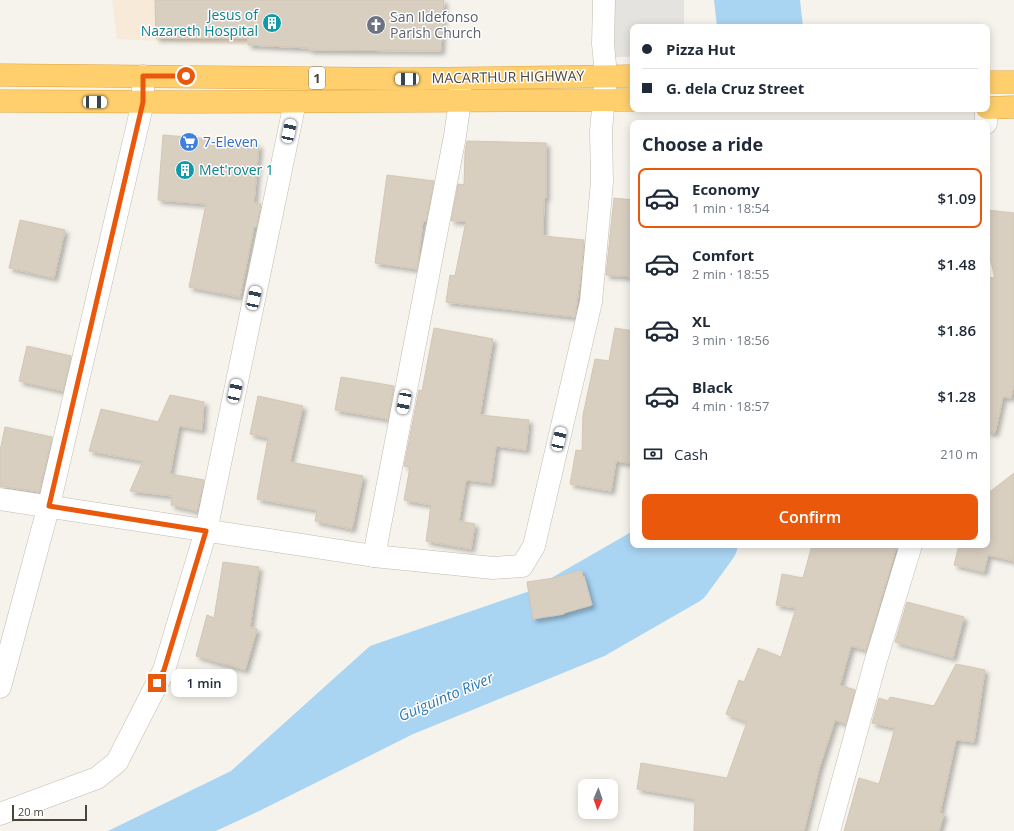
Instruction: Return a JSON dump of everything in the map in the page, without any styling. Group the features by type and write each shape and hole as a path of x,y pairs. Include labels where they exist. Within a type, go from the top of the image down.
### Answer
{"highway":[{"name":"MACARTHUR HIGHWAY","path":"0,74 460,78 630,76"},
{"path":"990,82 1014,82"},
{"name":"MACARTHUR HIGHWAY","path":"0,101 295,102 630,100"},
{"path":"990,108 1014,107"}],"street":[{"path":"0,499 374,556 493,568 522,566 534,546 591,302 602,182 601,131 606,75 603,44 604,0"},
{"path":"0,687 49,506 143,102 143,76"},
{"path":"374,556 455,136 460,101 460,78"},
{"path":"0,814 97,778 117,762 164,670 206,531 295,102"},
{"path":"829,831 876,660 911,548"}],"shaded area":[{"path":"112,0 249,0 248,45 117,39"},
{"path":"613,0 684,0 684,24 630,24 630,57 614,57"}],"water":[{"path":"714,0 800,0 803,24 717,24"},
{"path":"630,533 630,548 733,548 723,566 451,687 316,734 171,831 108,831 231,771 370,646 527,592"}],"pier":[{"path":"724,112 816,112 817,120 725,120"}],"building":[{"path":"155,0 444,0 441,51 309,50 309,48 248,45 248,38 156,38"},
{"path":"163,135 211,139 211,142 259,145 254,203 261,204 256,228 254,226 240,297 189,287 206,204 158,200"},
{"path":"467,141 546,143 546,198 544,198 543,236 584,240 575,317 446,302 450,275 455,276 466,221 451,221 458,184 464,185 465,152"},
{"path":"387,175 434,181 426,221 423,221 417,269 375,263"},
{"path":"614,198 630,200 630,277 606,275"},
{"path":"990,210 1014,213 1014,383 1011,398 1003,397 995,433 990,432 990,277 995,278 990,258"},
{"path":"20,220 65,230 54,278 9,268"},
{"path":"434,328 493,339 480,415 529,420 526,450 496,446 491,483 466,480 459,521 475,524 471,549 426,541 431,505 404,500 410,467 404,466 419,390 422,391"},
{"path":"615,328 630,330 630,463 616,461 611,491 570,484 576,450 582,451 583,415 595,359 609,361"},
{"path":"27,346 71,356 63,391 19,381"},
{"path":"341,377 394,386 388,419 335,410"},
{"path":"170,395 204,402 202,430 179,426 170,474 204,480 197,511 171,505 172,496 130,491 143,461 89,451 101,409 158,422"},
{"path":"258,396 303,406 290,462 363,476 352,529 315,521 317,510 257,499 268,438 250,434"},
{"path":"5,427 52,437 39,492 0,486 0,451"},
{"path":"1014,473 1014,561 988,555 984,572 954,565 958,548 990,548 990,492"},
{"path":"811,548 896,548 866,650 851,646 840,685 855,690 846,724 835,720 819,769 804,831 694,831 695,799 637,789 641,763 727,778 747,722 726,714 739,680 744,682 758,648 781,657 796,608 776,605 782,574 803,578"},
{"path":"223,562 259,567 250,627 257,629 245,670 196,656 207,615 214,618"},
{"path":"581,570 592,605 564,614 533,619 527,582 554,578"},
{"path":"907,602 964,617 953,658 895,642"},
{"path":"956,664 985,670 974,742 956,740 940,813 944,814 939,831 844,831 859,778 879,784 895,728 872,723 879,698 888,701 890,697 934,706"}],"waterway":[{"name":"Guiguinto River","path":"162,831 253,789 403,714 594,636 688,582 713,548"}],"place":[{"name":"Jesus of Nazareth Hospital","path":"272,23"},
{"name":"San Ildefonso Parish Church","path":"376,25"},
{"name":"7-Eleven","path":"189,142"},
{"name":"Met'rover 1","path":"185,170"}],"route":[{"path":"157,683 164,670 206,531 49,506 143,102 143,76 186,76"}]}
